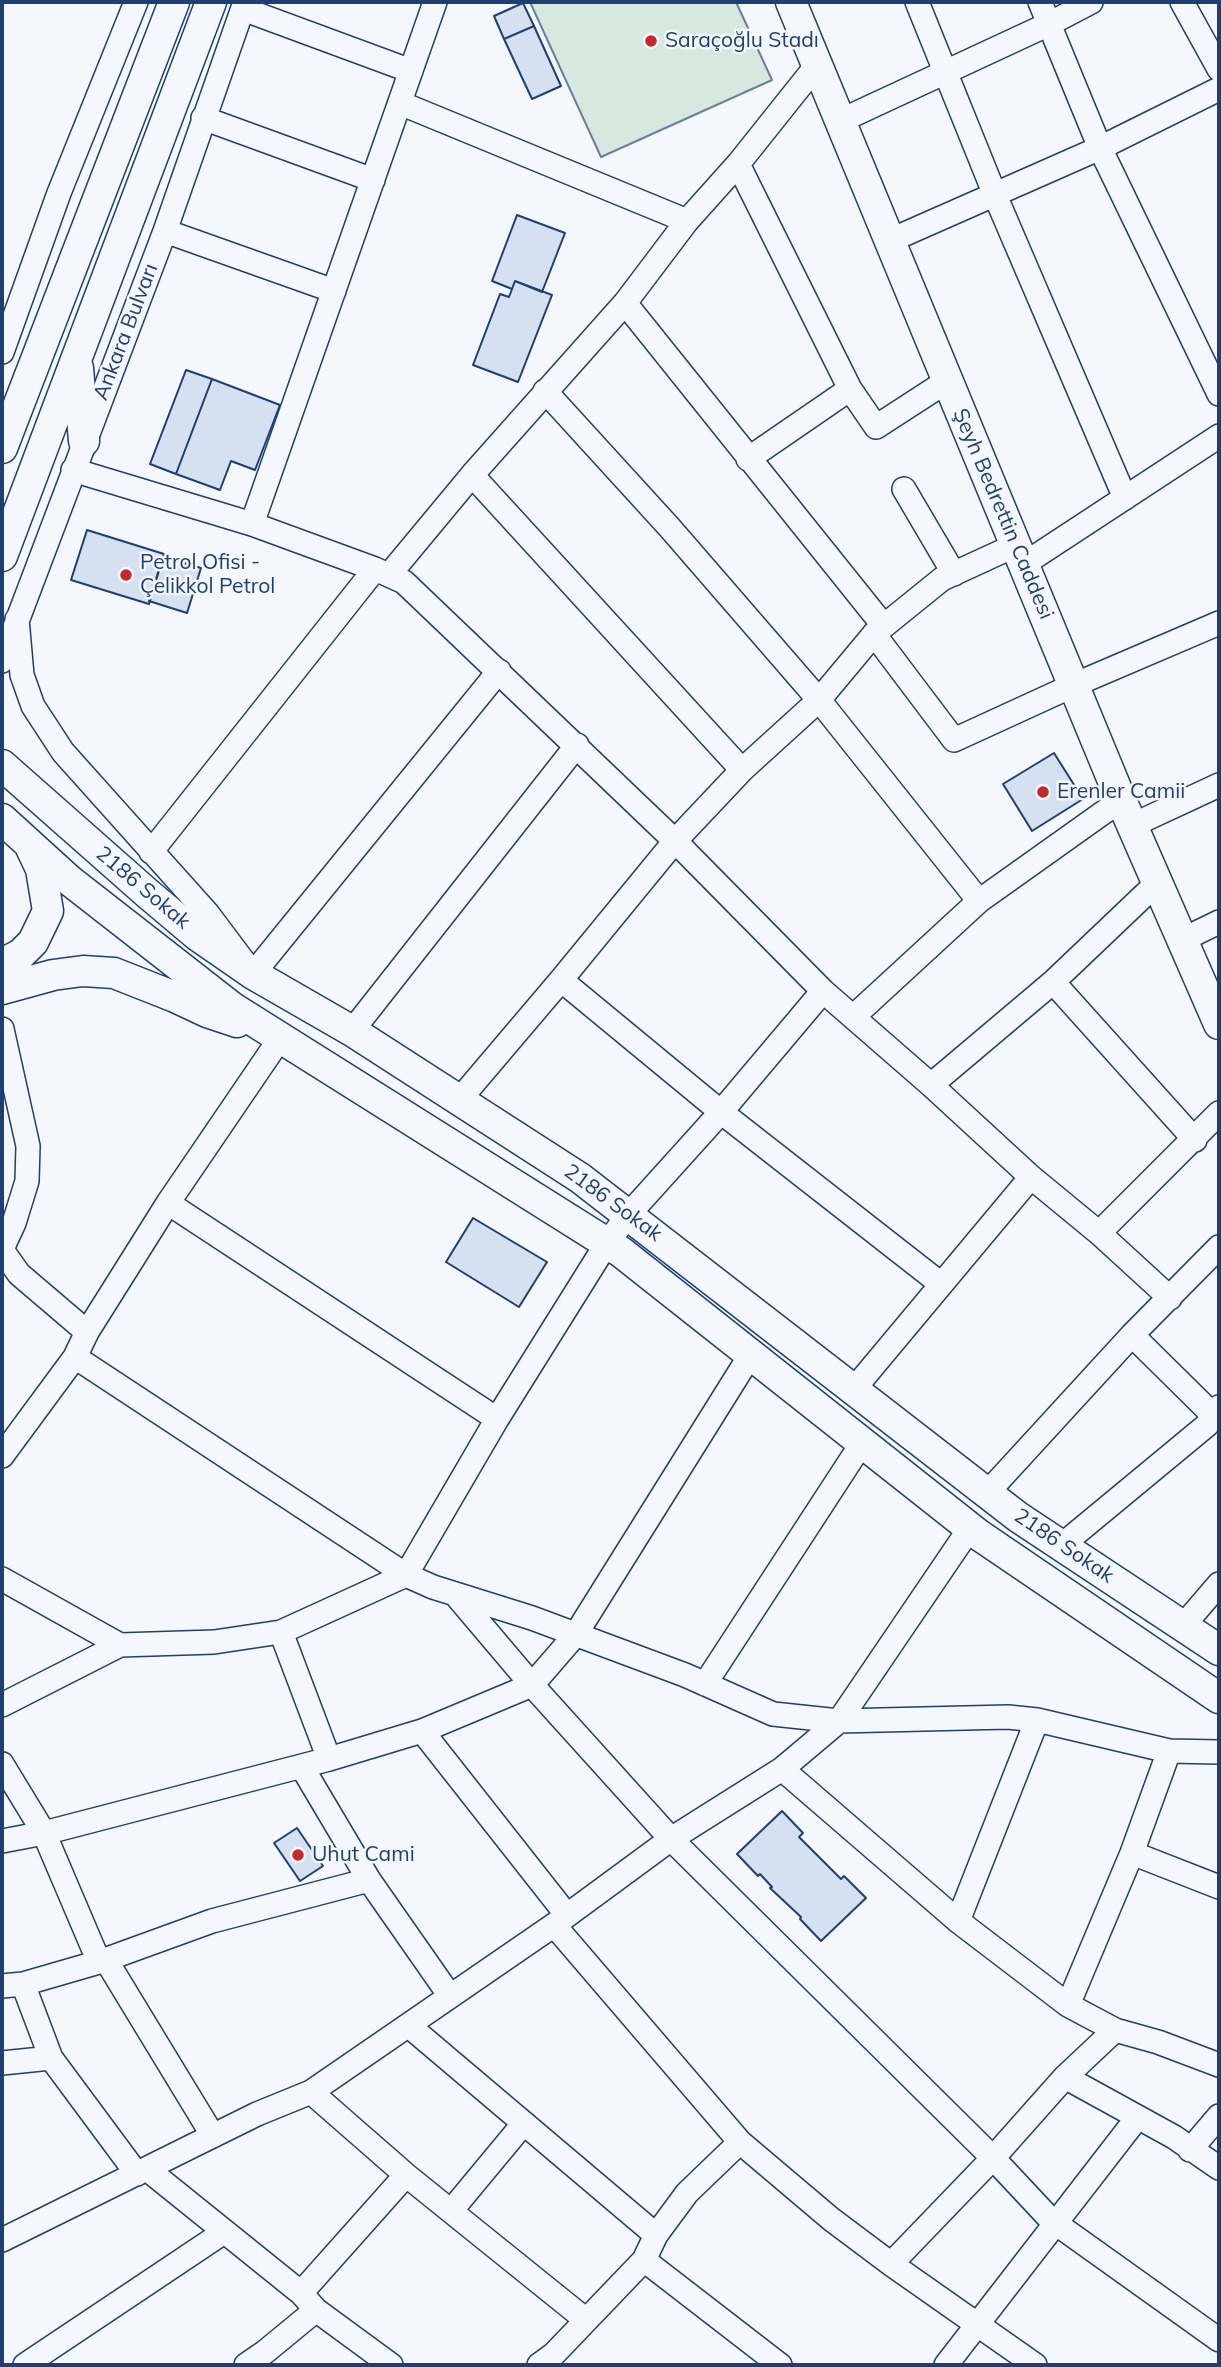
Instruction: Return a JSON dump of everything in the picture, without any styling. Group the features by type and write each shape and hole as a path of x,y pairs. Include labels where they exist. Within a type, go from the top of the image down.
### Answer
{"main road":[{"path":"2,449 172,2"},
{"name":"Şeyh Bedrettin Caddesi","path":"791,2 1127,812 1219,1024"},
{"name":"Ankara Bulvarı","path":"2,556 199,35 229,3"},
{"path":"2,394 38,353"},
{"path":"78,358 84,441"},
{"name":"2186 Sokak","path":"2,765 198,936 253,974 352,1031 580,1178 1018,1517 1219,1650"},
{"name":"2186 Sokak","path":"2,818 69,880 233,1008 607,1243 970,1528 1219,1698"},
{"path":"2,964 22,954 33,942 48,911 41,869 27,841"},
{"path":"2,989 53,975 83,971 114,973 207,1012 281,1037"}],"street":[{"path":"2,352 59,193 136,2"},
{"path":"253,524 435,2"},
{"path":"918,2 995,195 1125,498"},
{"path":"1040,2 1100,148 1219,394"},
{"path":"840,121 1091,2"},
{"path":"1182,2 1219,69"},
{"path":"229,3 411,71"},
{"name":"Ankara Bulvarı","path":"2,661 164,231 203,118 229,3"},
{"path":"151,852 382,572 625,303 687,221 738,164 817,65"},
{"path":"889,241 1100,148 1219,89"},
{"path":"400,103 687,221"},
{"path":"203,118 373,180"},
{"path":"738,164 850,388 876,427 947,381"},
{"path":"164,231 334,291"},
{"path":"625,303 879,629 954,740 1219,623"},
{"path":"748,459 850,388"},
{"path":"545,391 670,528 819,700 979,901"},
{"path":"460,1099 562,980 675,841 743,770 819,700 879,629 942,579 1020,554 1125,498 1219,436"},
{"path":"73,470 253,524 404,582 577,745 823,991 1170,1297"},
{"path":"472,475 743,770"},
{"path":"904,488 954,574"},
{"path":"17,619 22,675 33,706 63,752 208,914 253,974 499,670"},
{"path":"352,1031 577,745"},
{"path":"853,1017 979,901 1127,812 1219,785"},
{"path":"931,1085 1053,982 1157,883"},
{"path":"1182,940 1219,922"},
{"path":"562,980 721,1112 941,1284"},
{"path":"1053,982 1195,1140"},
{"path":"2,1705 120,1645 214,1642 281,1632 406,1575 607,1243 629,1214 721,1112 823,991"},
{"path":"2,1030 28,1146 27,1181 15,1223 2,1250 19,1274 87,1332"},
{"path":"2,1456 75,1357 87,1332 167,1203 281,1037"},
{"path":"1099,1233 1195,1140 1219,1113"},
{"path":"854,1389 1031,1177"},
{"path":"167,1203 498,1419"},
{"path":"988,1492 1132,1335 1219,1247"},
{"path":"1062,1545 1214,1420 1132,1335"},
{"path":"2,1841 44,1833 302,1767 422,1731 532,1685 576,1634 751,1354"},
{"path":"75,1357 406,1575 576,1634 774,1714 839,1721 1008,1717 1037,1720 1169,1751 1219,1752"},
{"path":"705,1684 862,1443"},
{"path":"2,2240 213,2136 311,2092 409,2026 671,1839 782,1769 839,1721 970,1528"},
{"path":"2,1579 120,1645"},
{"path":"1183,1626 1219,1584"},
{"path":"454,1593 532,1685 671,1839 993,2158 1056,2224 1219,2340"},
{"path":"281,1632 329,1759"},
{"path":"958,1921 1037,1720"},
{"path":"422,1731 560,1919 740,2142 831,2219 1035,2365"},
{"path":"1068,2005 1132,1853 1169,1751"},
{"path":"2,1764 44,1833 103,1961 213,2136"},
{"path":"302,1767 369,1880 450,1996"},
{"path":"782,1769 958,1921 1068,2005 1115,2030 1158,2042 1219,2065"},
{"path":"1132,1853 1219,1886"},
{"path":"369,1880 212,1921 103,1961 13,1985 51,2058 142,2171 224,2232 391,2365"},
{"path":"409,2026 656,2235"},
{"path":"891,2264 993,2158 1065,2077 1115,2030"},
{"path":"2,2063 51,2058"},
{"path":"1065,2077 1174,2137 1219,2168"},
{"path":"311,2092 406,2175 586,2320"},
{"path":"1190,2150 1219,2116"},
{"path":"946,2365 1137,2118"},
{"path":"451,2211 524,2123"},
{"path":"553,2362 586,2320 644,2260 656,2235 687,2193 740,2142"},
{"path":"246,2365 274,2359 309,2301 406,2175"},
{"path":"25,2365 224,2232"},
{"path":"644,2260 780,2365"}],"shaded area":[{"name":"Saraçoğlu Stadı","path":"530,2 736,2 772,80 601,157"}],"building":[{"path":"523,3 534,26 504,39 494,16"},
{"path":"534,26 561,86 532,99 504,39"},
{"path":"517,215 565,233 542,292 515,281 512,289 492,281"},
{"path":"515,281 552,295 518,382 473,365 500,294 509,297"},
{"path":"186,370 212,379 176,474 150,464"},
{"path":"212,379 280,405 255,470 231,461 220,490 176,474"},
{"path":"87,530 164,554 149,604 71,580"},
{"path":"163,557 201,568 187,613 149,601"},
{"name":"Erenler Camii","path":"1054,753 1083,799 1032,831 1003,784"},
{"path":"473,1218 547,1262 519,1307 446,1262"},
{"path":"782,1811 803,1833 799,1837 841,1879 844,1876 866,1898 821,1941 760,1874 758,1876 737,1854"},
{"name":"Uhut Cami","path":"297,1828 323,1866 300,1881 274,1843"}],"place":[{"name":"Saraçoğlu Stadı","path":"651,41"},
{"name":"Petrol Ofisi - Çelikkol Petrol","path":"126,575"},
{"name":"Erenler Camii","path":"1043,792"},
{"name":"Uhut Cami","path":"298,1855"}]}
